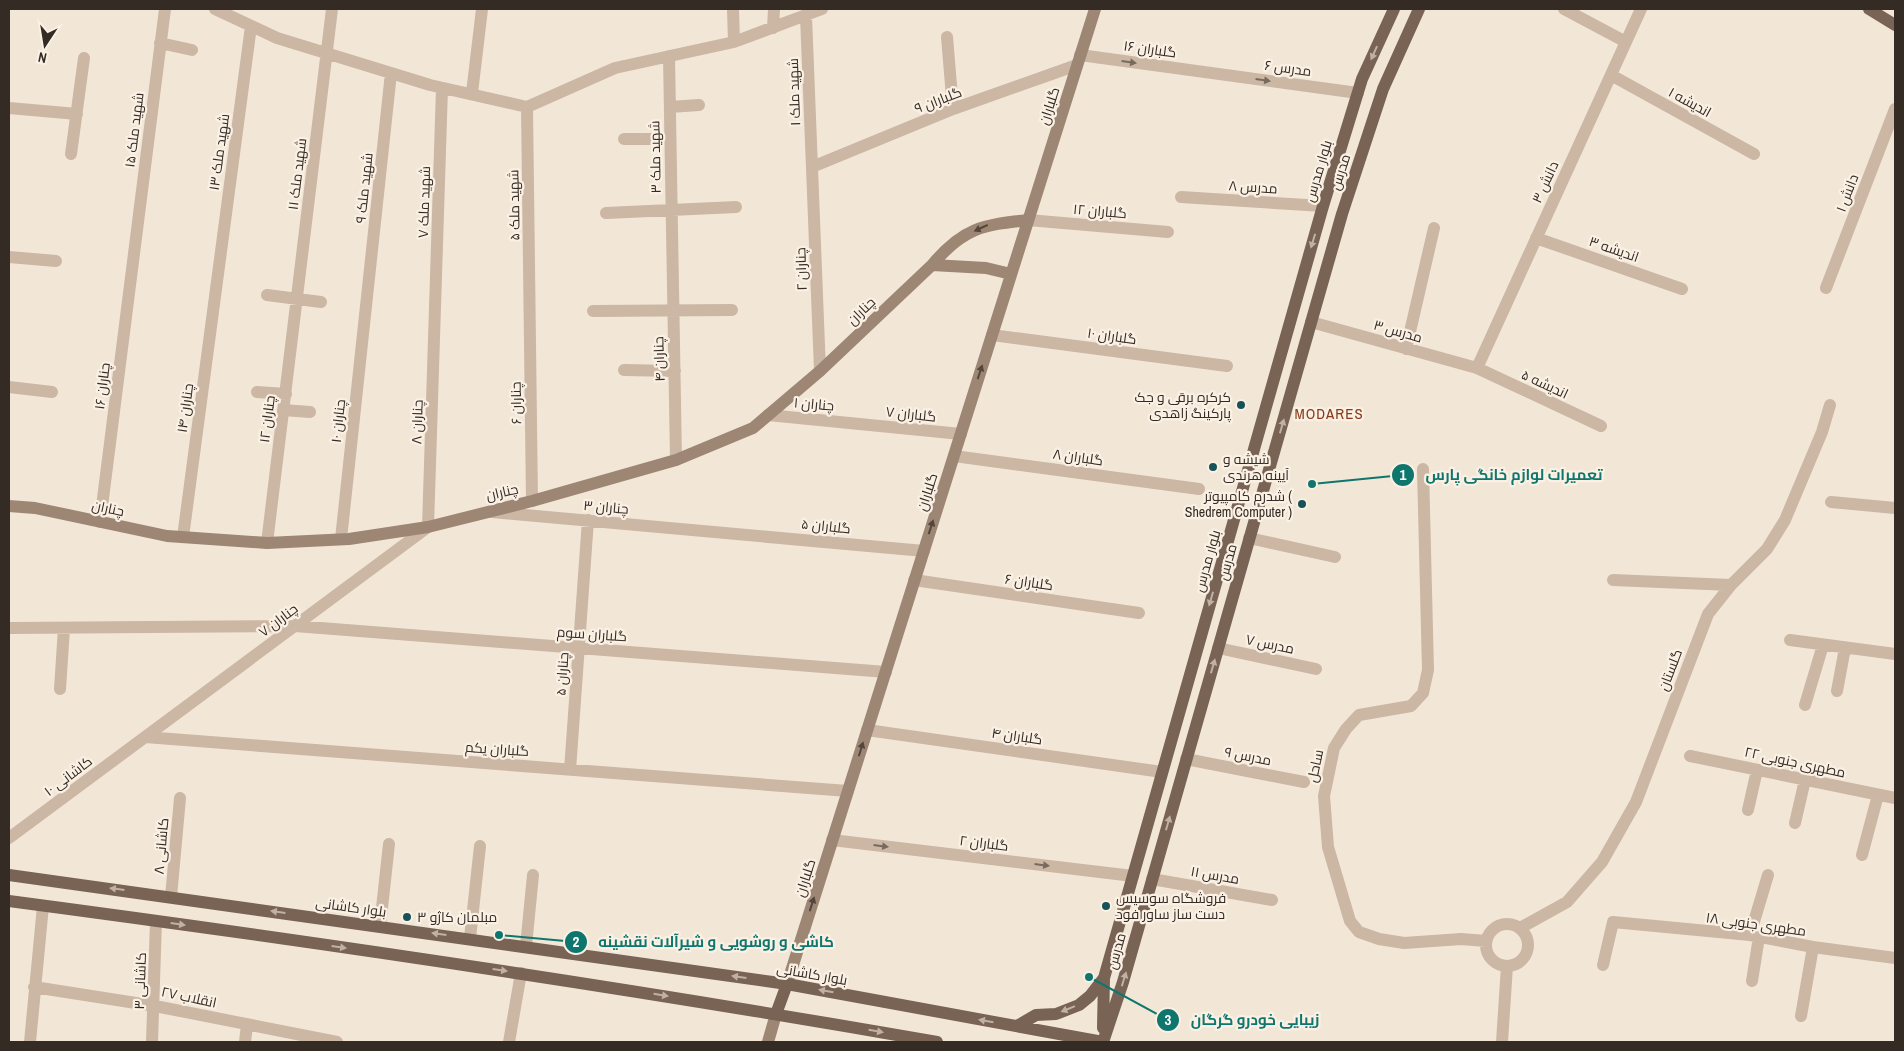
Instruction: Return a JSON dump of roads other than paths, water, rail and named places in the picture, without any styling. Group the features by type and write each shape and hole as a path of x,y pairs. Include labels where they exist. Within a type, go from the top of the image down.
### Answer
{"main road":[{"name":"بلوار مدرس","path":"1104,1042 1104,978 1323,206 1358,93 1394,9"},
{"name":"مدرس","path":"1104,1042 1342,214 1383,89 1419,9"},
{"path":"1868,9 1895,25"},
{"path":"1269,396 1289,400"},
{"name":"بلوار کاشانی","path":"9,875 470,938 787,984 1104,1042"},
{"path":"9,901 521,973 937,1042"},
{"path":"1017,1026 1036,1015 1056,1014 1079,1004 1090,996 1104,978"},
{"path":"776,1014 787,984"}],"street":[{"name":"شهید ملک ۱۵","path":"134,254 165,9"},
{"path":"215,9 276,38 442,88 472,93 528,107 615,68 734,42 822,9"},
{"name":"شهید ملک ۱۱","path":"297,298 332,9"},
{"path":"472,93 482,9"},
{"path":"733,9 734,42"},
{"path":"774,9 774,28"},
{"name":"گلباران","path":"787,984 1095,9"},
{"path":"1564,9 1626,42"},
{"name":"دانش ۳","path":"1477,368 1642,9"},
{"name":"۱ شهید ملک","path":"806,16 812,167"},
{"name":"شهید ملک ۱۳","path":"217,282 251,26"},
{"path":"947,37 953,109"},
{"path":"160,43 192,50"},
{"name":"۳ شهید ملک","path":"669,56 673,258"},
{"path":"71,154 84,58"},
{"name":"گلباران ۱۶","path":"1079,60 1215,73"},
{"name":"۹ گلباران","path":"812,167 1079,60"},
{"name":"شهید ملک ۹","path":"366,306 391,73"},
{"name":"مدرس ۶","path":"1215,73 1358,93"},
{"name":"اندیشه ۱","path":"1611,76 1754,154"},
{"name":"شهید ملک ۷","path":"435,317 442,88"},
{"path":"670,107 699,105"},
{"name":"شهید ملک ۵","path":"528,107 530,304"},
{"path":"9,108 76,114"},
{"name":"دانش ۱","path":"1826,288 1895,109"},
{"path":"624,139 670,139"},
{"name":"۲ چناران","path":"812,167 820,370"},
{"name":"مدرس ۸","path":"1180,197 1323,206"},
{"path":"606,213 736,207"},
{"name":"گلباران ۱۲","path":"1028,220 1168,232"},
{"name":"چناران","path":"9,506 35,508 167,536 267,543 341,540 428,527 532,501 676,460 753,428 820,370 932,265 944,251 965,235 987,224 1028,220"},
{"path":"1406,349 1434,228"},
{"name":"اندیشه ۳","path":"1536,238 1682,289"},
{"name":"چناران ۱۶","path":"100,522 134,254"},
{"path":"9,257 56,261"},
{"name":"۴ چناران","path":"673,258 672,311 676,460"},
{"path":"932,265 986,268 1011,274"},
{"name":"چناران ۱۴","path":"183,537 217,282"},
{"path":"267,295 322,302"},
{"name":"چناران ۱۲","path":"267,543 297,298"},
{"name":"چناران ۶","path":"530,304 532,501"},
{"name":"چناران ۱۰","path":"341,540 366,306"},
{"path":"593,311 732,310"},
{"name":"چناران ۸","path":"428,527 435,317"},
{"name":"مدرس ۳","path":"1311,322 1477,368"},
{"name":"گلباران ۱۰","path":"992,335 1227,366"},
{"name":"اندیشه ۵","path":"1477,368 1601,426"},
{"path":"624,370 675,371"},
{"path":"9,388 52,392"},
{"path":"256,392 286,394"},
{"name":"گلستان","path":"1520,928 1567,902 1602,862 1636,802 1708,614 1731,585 1767,549 1785,520 1822,432 1830,406"},
{"path":"284,410 310,412"},
{"name":"چناران ۱","path":"768,415 858,423"},
{"name":"۷ گلباران","path":"858,423 961,434"},
{"name":"گلباران ۸","path":"954,456 1199,489"},
{"name":"ساحل","path":"1423,468 1428,670 1423,693 1410,706 1359,715 1346,729 1334,748 1324,796 1328,847 1350,921 1359,932 1378,939 1404,943 1461,938 1486,941"},
{"path":"1831,502 1895,508"},
{"name":"چناران ۳","path":"485,512 725,532"},
{"name":"۵ چناران","path":"570,770 588,520"},
{"name":"چناران ۷","path":"145,737 428,527"},
{"name":"گلباران ۵","path":"725,532 924,551"},
{"path":"1250,538 1336,557"},
{"name":"گلباران ۶","path":"914,580 1138,613"},
{"path":"1613,580 1731,585"},
{"name":"گلباران سوم","path":"9,631 64,628 295,626 886,672"},
{"path":"60,689 64,628"},
{"path":"1790,640 1895,654"},
{"path":"1804,705 1823,645"},
{"name":"مدرس ۷","path":"1218,648 1316,669"},
{"path":"1837,691 1845,648"},
{"name":"گلباران ۴","path":"867,730 1162,772"},
{"name":"گلباران یکم","path":"145,737 848,791"},
{"name":"۱۰ کاشانی","path":"9,838 145,737"},
{"name":"مطهری جنوبی ۲۲","path":"1690,756 1895,798"},
{"name":"مدرس ۹","path":"1186,759 1304,782"},
{"path":"1748,810 1757,770"},
{"path":"1795,823 1805,780"},
{"path":"1862,856 1878,795"},
{"name":"۸ کاشانی","path":"171,897 180,798"},
{"name":"گلباران ۲","path":"832,840 1133,876"},
{"path":"380,926 389,844"},
{"path":"470,938 480,846"},
{"path":"526,946 533,875"},
{"path":"1752,981 1755,936 1768,875"},
{"name":"مدرس ۱۱","path":"1152,879 1272,900"},
{"path":"30,1042 43,906"},
{"name":"۳ کاشانی","path":"152,1042 155,1006 156,921"},
{"name":"۱۸ مطهری جنوبی","path":"1603,965 1613,922 1755,936 1813,947 1895,958"},
{"path":"1507,924 1520,928 1528,939 1526,954 1516,964 1507,966 1490,958 1486,949 1486,941 1491,930 1497,926 1507,924"},
{"path":"1801,1016 1813,947"},
{"path":"1502,1042 1507,966"},
{"path":"509,1042 521,973"},
{"name":"انقلاب ۲۷","path":"34,987 155,1006 337,1042"},
{"path":"768,1042 776,1014"},
{"path":"245,1042 247,1025"}],"place":[{"name":"کرکره برقی و جک پارکینگ زاهدی","path":"1241,405"},
{"name":"شیشه و آیینه هرندی","path":"1213,467"},
{"name":"تعمیرات لوازم خانگی پارس","path":"1312,484"},
{"name":"شدرم کامپیوتر ( Shedrem Computer )","path":"1302,504"},
{"name":"فروشگاه سوسیس دست ساز ساور فود","path":"1106,906"},
{"name":"مبلمان کاژو ۳","path":"407,917"},
{"name":"کاشی و روشویی و شیرآلات نقشینه","path":"499,935"},
{"name":"زیبایی خودرو گرگان","path":"1089,977"}],"district":[{"name":"MODARES","path":"1329,413"}]}
